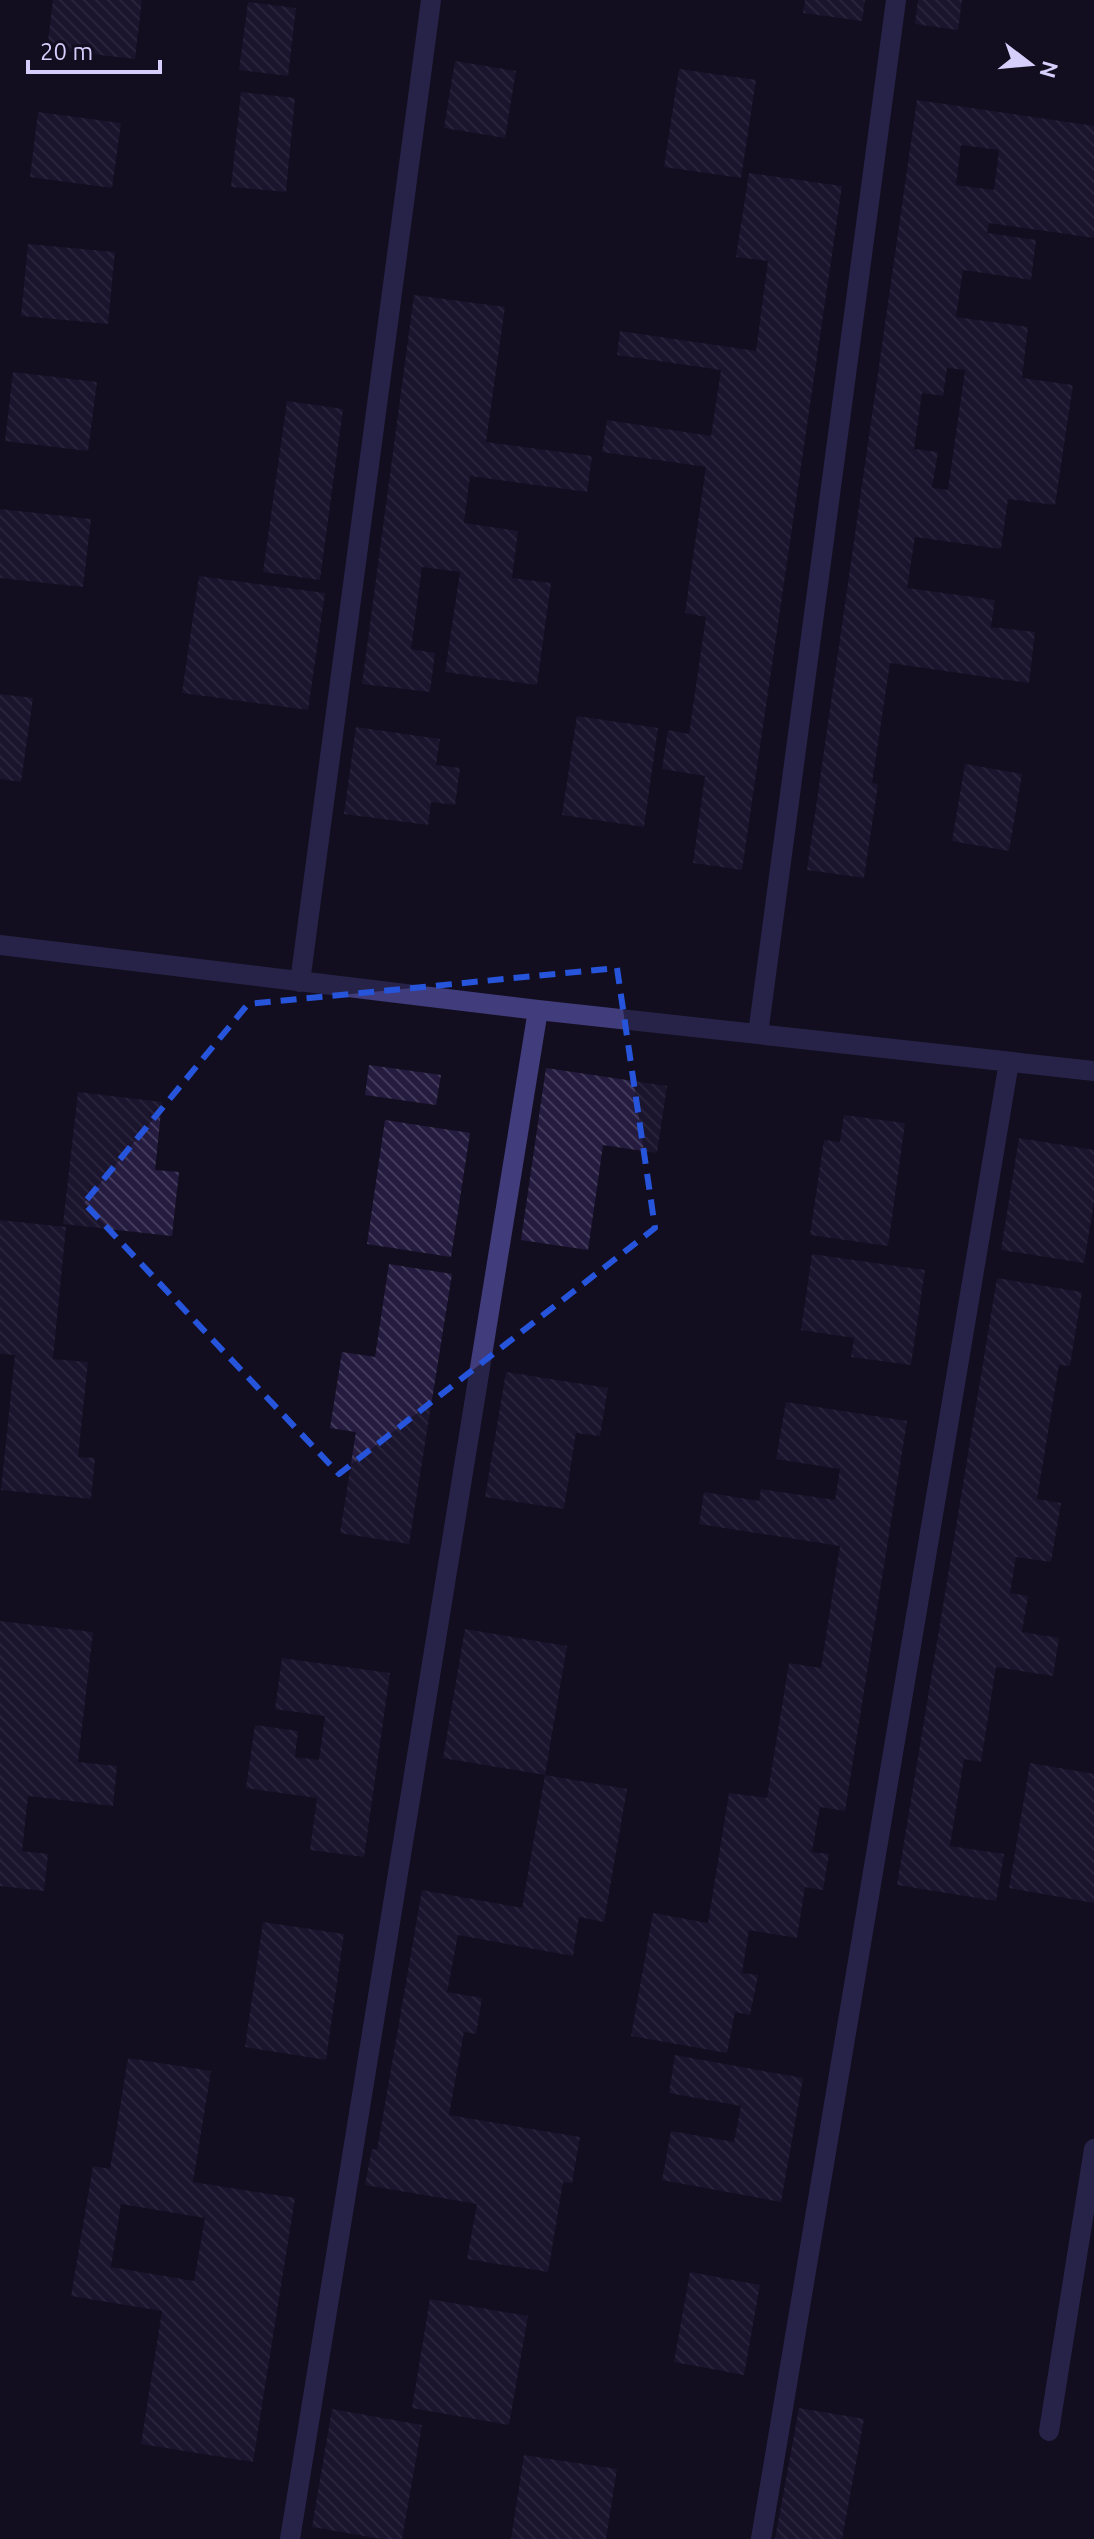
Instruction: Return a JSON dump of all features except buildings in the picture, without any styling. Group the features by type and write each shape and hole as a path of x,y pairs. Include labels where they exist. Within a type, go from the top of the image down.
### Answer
{"street":[{"path":"300,982 431,0"},
{"path":"758,1034 896,0"},
{"path":"0,945 538,1010 1094,1071"},
{"path":"290,2539 538,1010"},
{"path":"761,2539 1009,1062"},
{"path":"1049,2431 1094,2149"}],"highlighted area":[{"path":"617,968 655,1228 339,1474 84,1203 248,1004"}]}
